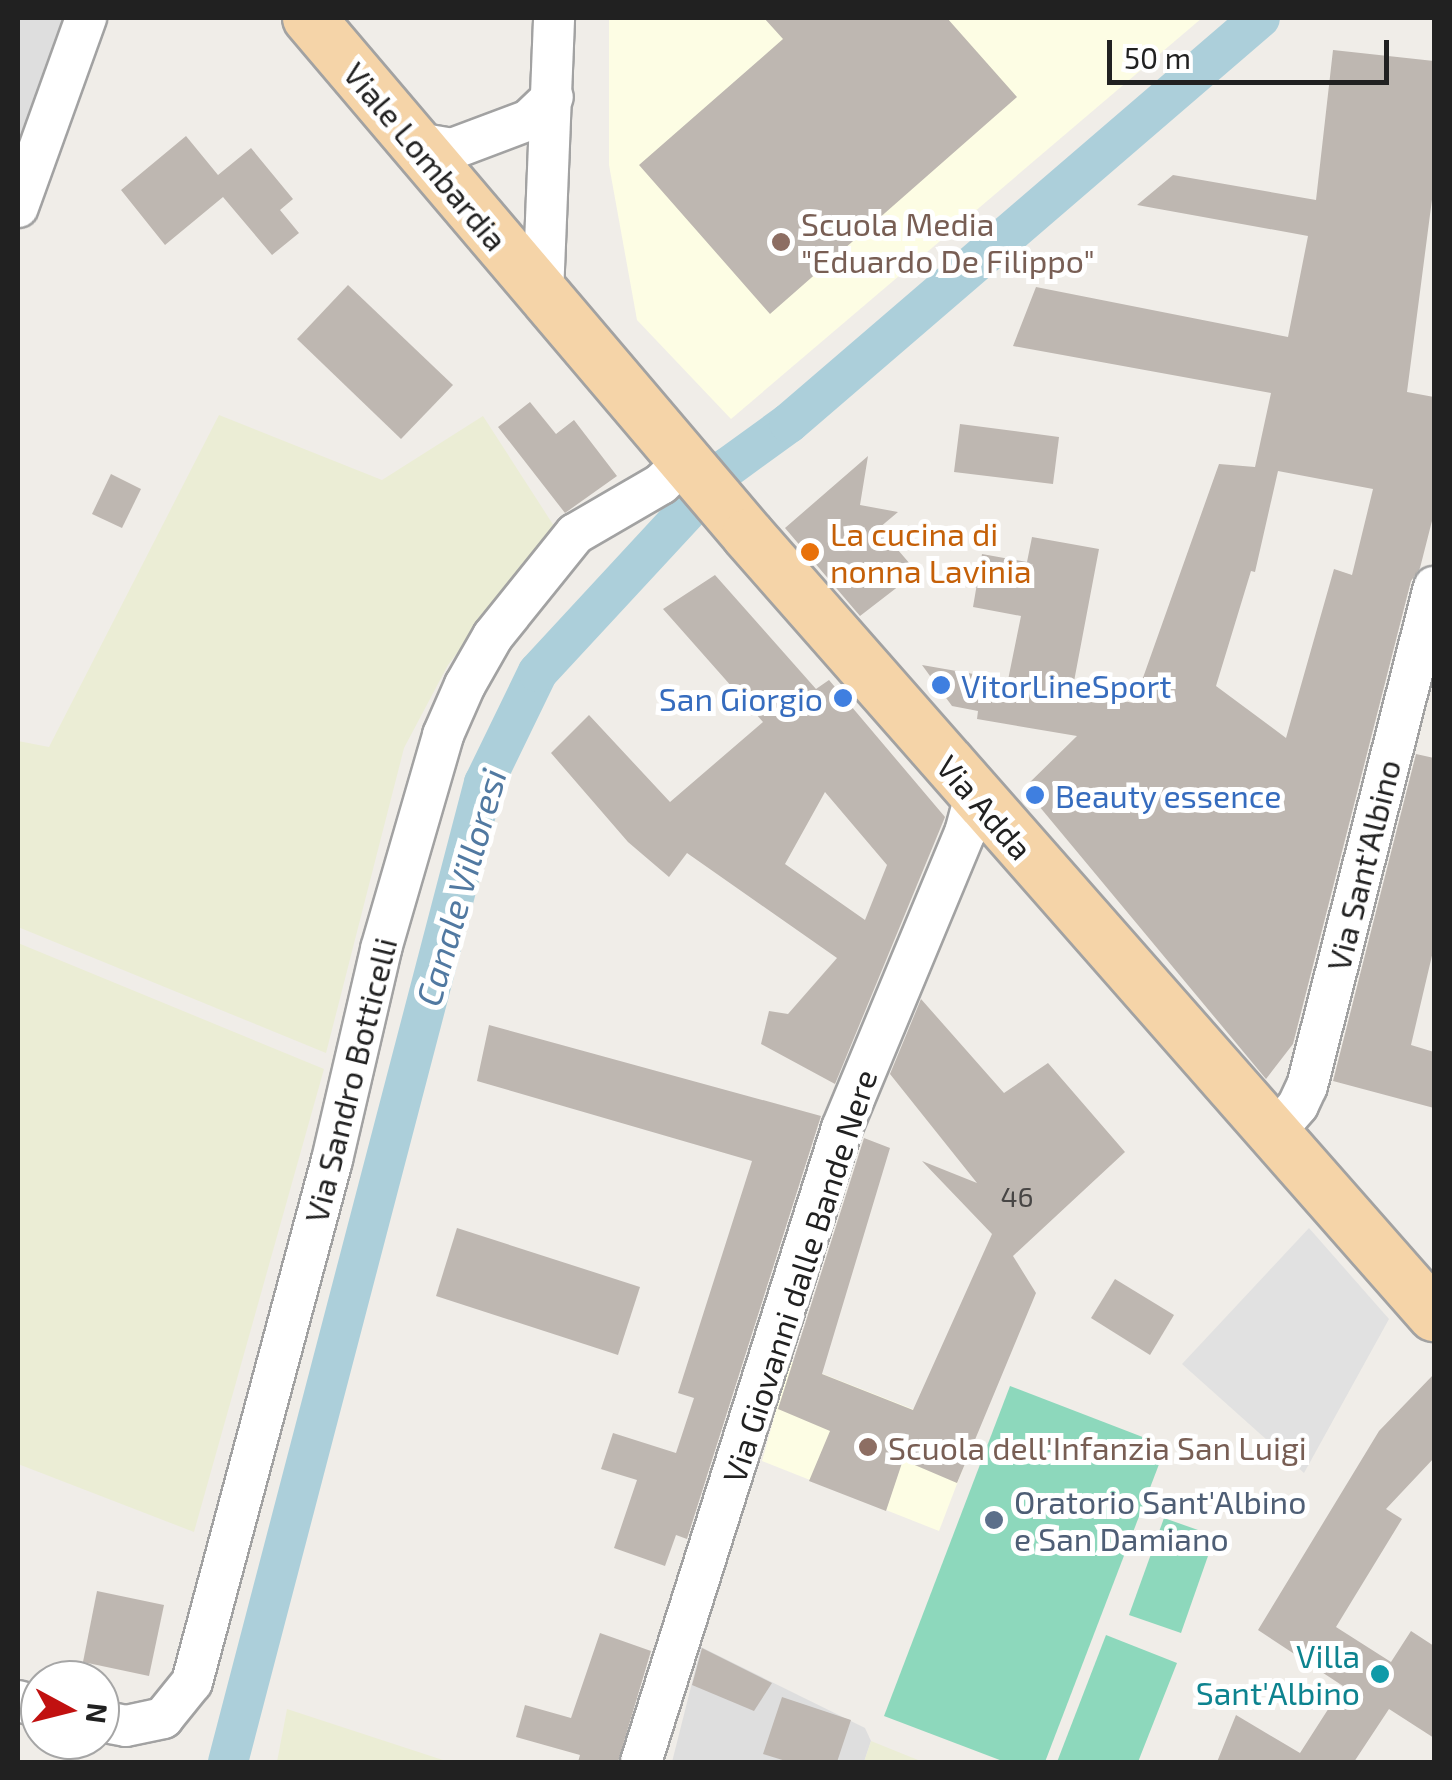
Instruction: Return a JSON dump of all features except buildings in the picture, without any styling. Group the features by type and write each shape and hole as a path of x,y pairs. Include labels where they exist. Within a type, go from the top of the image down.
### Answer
{"main road":[{"name":"Viale Lombardia","path":"310,18 543,294"},
{"name":"Via Adda","path":"543,294 975,795 1434,1314"}],"street":[{"path":"18,207 86,18"},
{"path":"543,294 554,18"},
{"path":"411,142 452,149 529,120 553,97"},
{"name":"Via Sandro Botticelli","path":"120,1725 163,1718 192,1682 322,1196 381,949 444,735 465,685 493,636 575,534 662,484 694,471"},
{"name":"Via Sant'Albino","path":"1273,1134 1298,1105 1307,1086 1434,587"},
{"name":"Via Giovanni dalle Bande Nere","path":"641,1762 842,1128 965,833 975,795"}],"shaded area":[{"path":"18,18 67,18 18,160"},
{"name":"Scuola Media \"Eduardo De Filippo\"","path":"609,18 1202,18 731,419 637,320 609,165"},
{"path":"219,415 382,480 483,416 554,526 448,665 404,748 326,1053 18,927 18,741 49,747"},
{"path":"18,943 324,1069 194,1532 18,1464"},
{"path":"1309,1228 1389,1319 1304,1473 1182,1364"},
{"name":"Scuola dell'Infanzia San Luigi","path":"790,1361 976,1434 939,1531 762,1461"},
{"path":"701,1647 865,1728 871,1741 864,1762 672,1762"},
{"path":"287,1709 449,1762 277,1762"},
{"path":"871,1741 923,1762 864,1762"}],"green space":[{"path":"1010,1386 1166,1446 1045,1762 1005,1762 884,1716"},
{"path":"1164,1518 1215,1536 1181,1633 1129,1615"},
{"path":"1106,1635 1177,1663 1138,1762 1057,1762"}],"waterway":[{"name":"Canale Villoresi","path":"228,1762 484,783 538,672 727,468 789,423 1260,18"}],"place":[{"name":"Scuola Media \"Eduardo De Filippo\"","path":"781,242"},
{"name":"La cucina di nonna Lavinia","path":"810,552"},
{"name":"VitorLineSport","path":"941,685"},
{"name":"San Giorgio","path":"843,698"},
{"name":"Beauty essence","path":"1035,795"},
{"name":"Scuola dell'Infanzia San Luigi","path":"868,1447"},
{"name":"Oratorio Sant'Albino e San Damiano","path":"994,1520"},
{"name":"Villa Sant'Albino","path":"1380,1674"}]}
